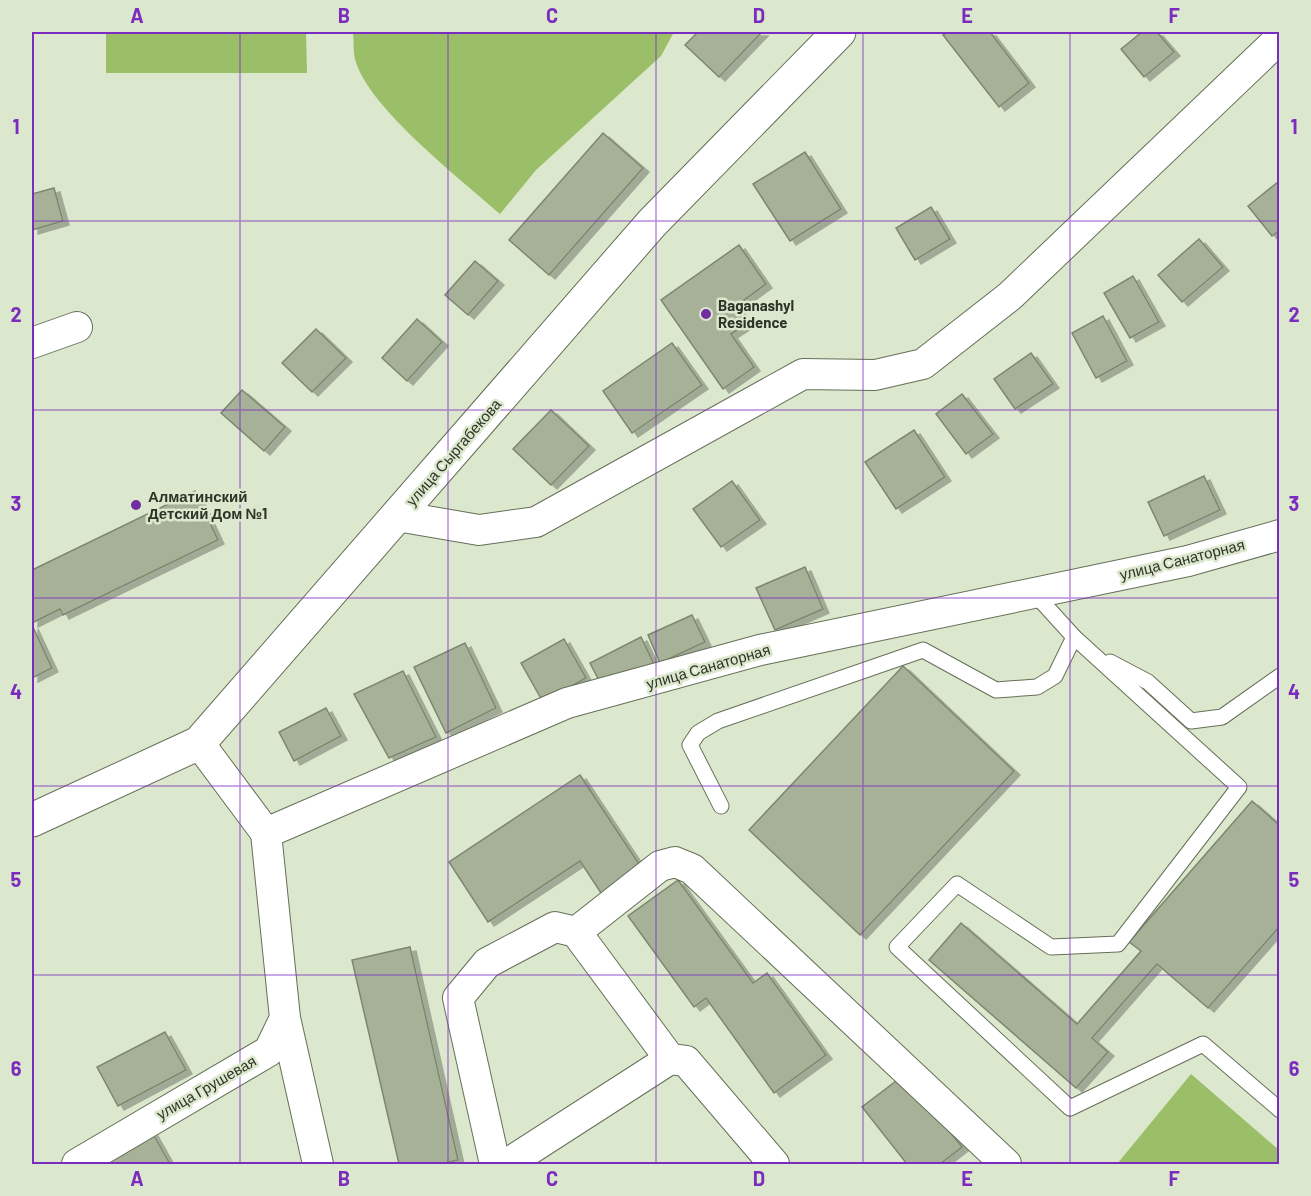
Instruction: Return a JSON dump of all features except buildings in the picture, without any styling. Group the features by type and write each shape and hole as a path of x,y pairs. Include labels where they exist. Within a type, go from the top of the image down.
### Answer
{"street":[{"name":"улица Сыргабекова","path":"32,820 199,743 652,224 839,32"},
{"path":"397,516 479,530 536,522 803,374 875,375 922,364 1010,296 1280,38"},
{"path":"32,343 77,327"},
{"name":"улица Санаторная","path":"266,833 567,703 760,650 1188,561 1280,535"},
{"path":"199,743 266,833 285,1018 318,1164"},
{"path":"576,932 660,866 675,862 692,869 1006,1164"},
{"path":"495,1164 458,998 487,963 555,927 576,932 670,1059"},
{"name":"улица Грушевая","path":"77,1164 269,1051 285,1018"},
{"path":"507,1164 670,1059 686,1061 774,1164"}],"lane":[{"path":"1034,593 1074,637 1239,787 1118,944 1051,947 957,884 897,947 1070,1108 1203,1044 1280,1110"},
{"path":"722,806 690,745 698,733 718,721 923,650 996,690 1037,687 1055,676 1074,637"},
{"path":"1089,650 1148,682 1191,721 1222,717 1280,676"}],"green space":[{"path":"106,32 306,32 307,73 106,73"},
{"path":"353,32 674,32 661,56 536,170 500,214 418,142 377,99 363,78 355,59"},
{"path":"1191,1074 1279,1150 1279,1164 1117,1164"}],"place":[{"name":"Baganashyl Residence","path":"706,314"},
{"name":"Алматинский Детский Дом №1","path":"136,505"}]}
